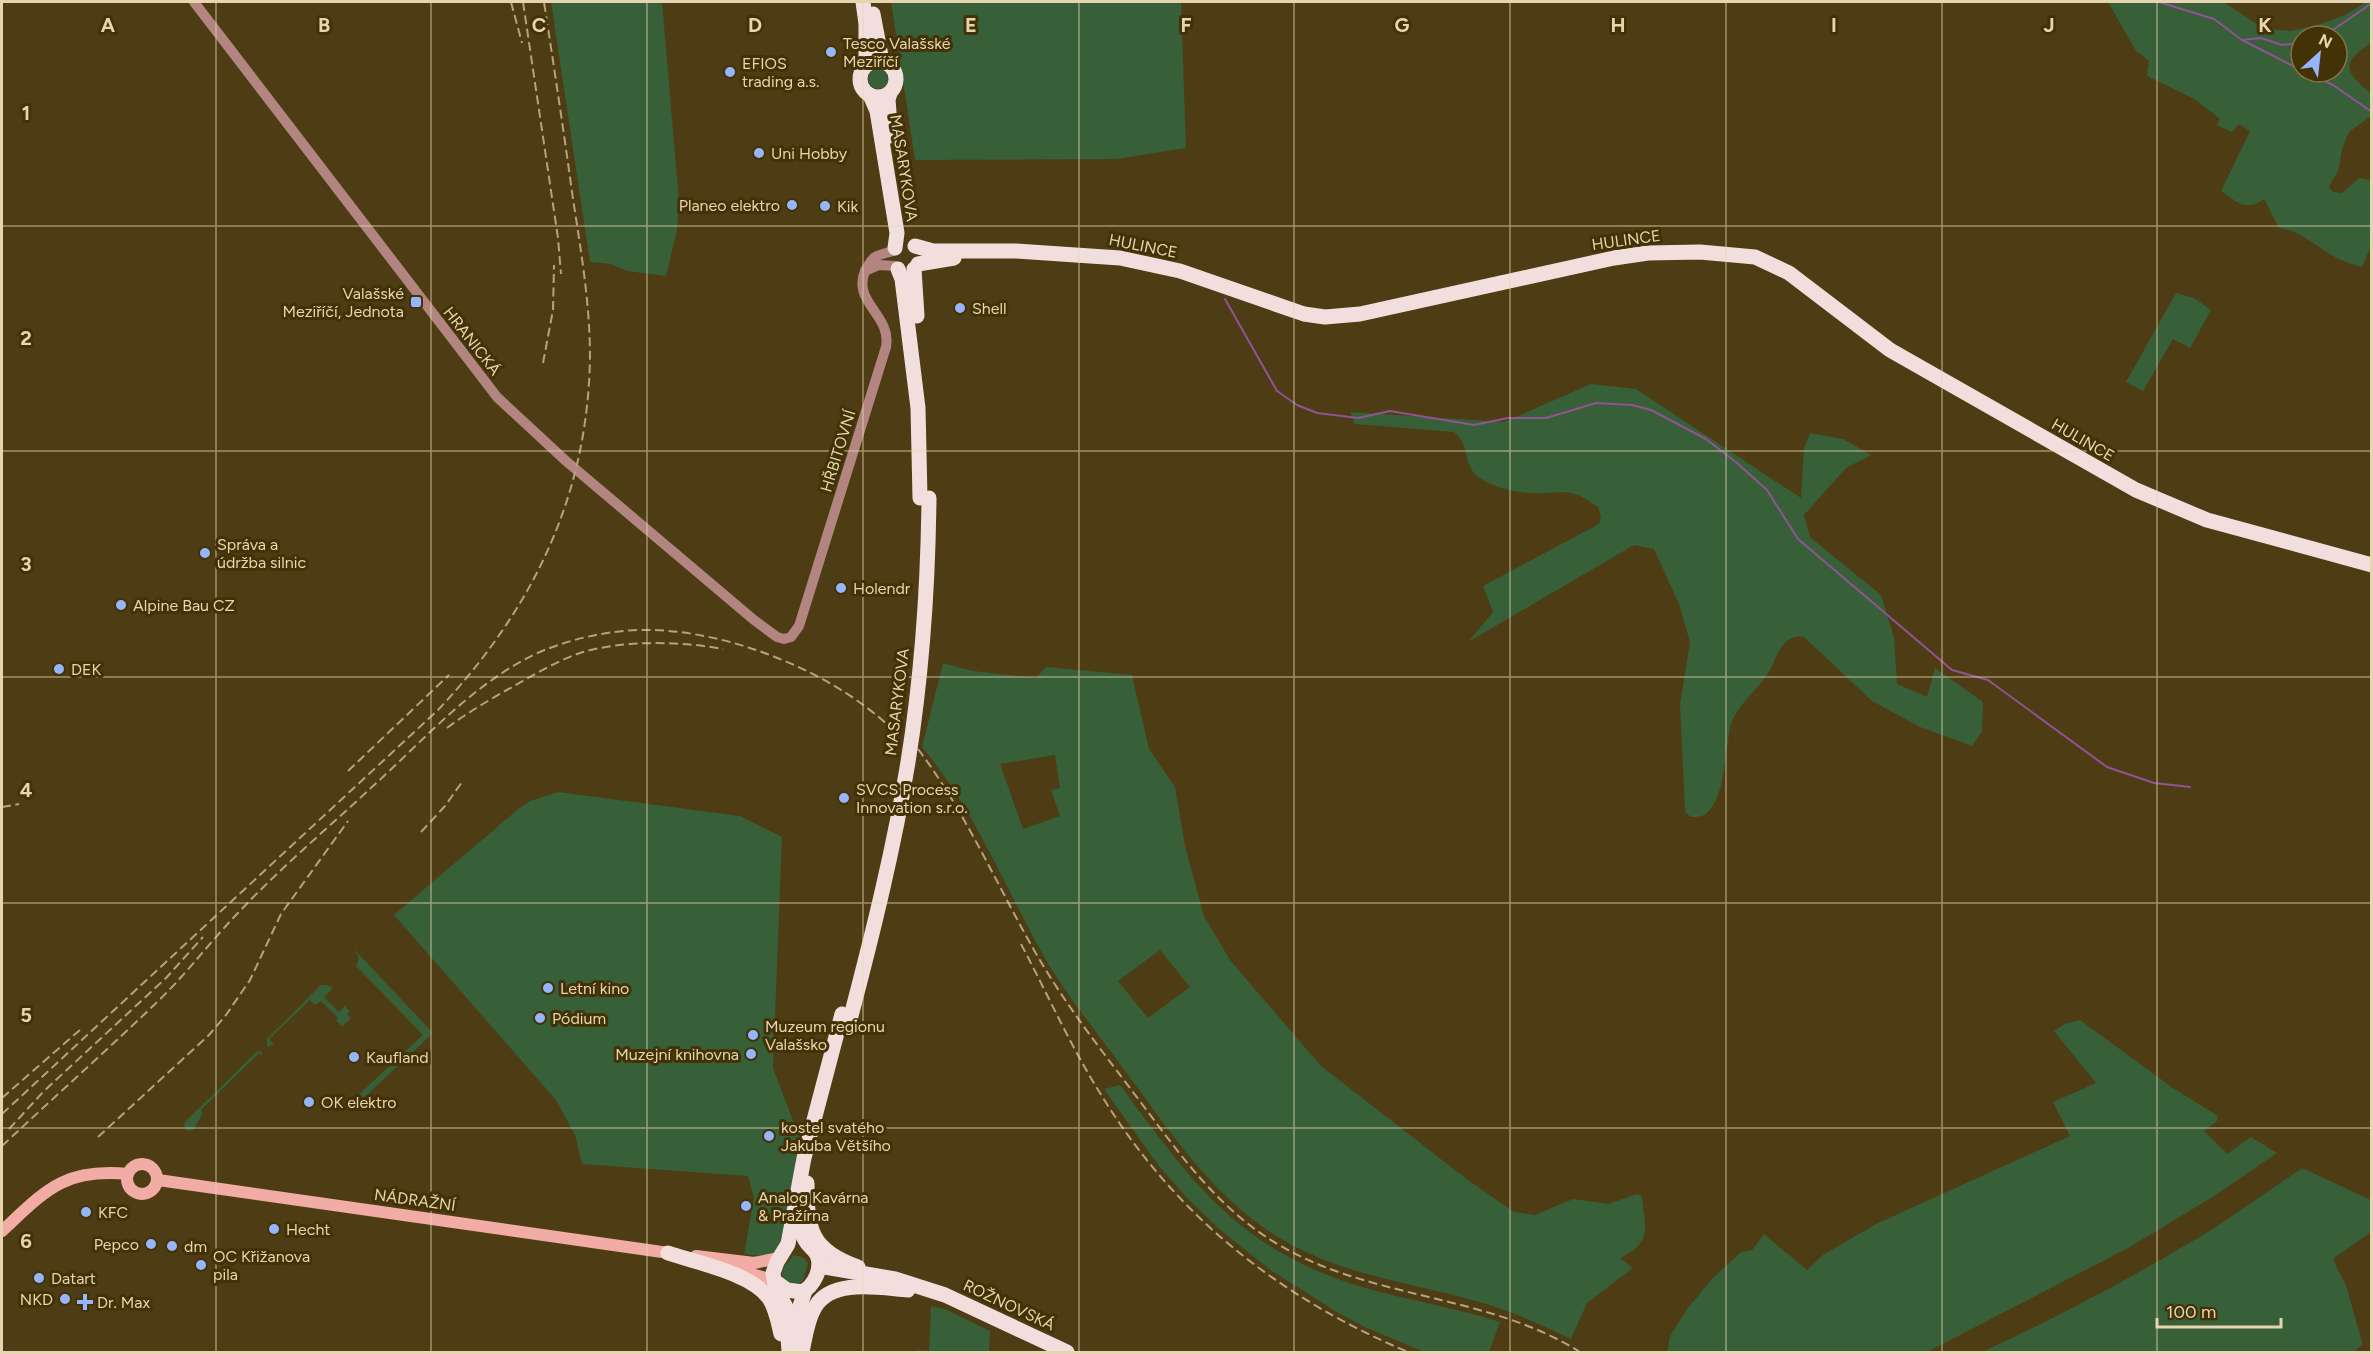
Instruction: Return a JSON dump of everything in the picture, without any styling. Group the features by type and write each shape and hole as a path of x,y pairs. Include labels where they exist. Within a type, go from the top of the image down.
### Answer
{"main road":[{"name":"MASARYKOVA","path":"862,2 866,24 866,65 860,74 860,81 864,91 870,95 880,97 890,93"},
{"name":"MASARYKOVA","path":"872,2 881,56 892,67 896,77 896,84 888,100 889,128 903,216 920,255 902,261"},
{"path":"866,65 876,61 886,63"},
{"name":"MASARYKOVA","path":"819,1266 816,1254 804,1239 800,1222 874,888 898,761 914,630 925,498 902,261 877,111 870,95"},
{"name":"HULINCE","path":"914,245 933,250 1106,256 1151,263 1294,312 1325,318 1360,314 1614,258 1692,252 1732,253 1755,257 1789,273 1869,336 1901,357 2127,485 2169,506 2207,520 2372,565"},
{"name":"HULINCE","path":"902,261 992,252"},
{"name":"MASARYKOVA","path":"782,1255 791,1234 804,1158 846,1015"},
{"name":"NÁDRAŽNÍ","path":"2,1231 41,1195 65,1180 94,1173 128,1174 136,1165 146,1164 154,1170 158,1180 668,1253 754,1263 782,1255"},
{"path":"128,1174 129,1186 138,1193 153,1190 158,1180"},
{"path":"807,1183 808,1221 820,1245 842,1260 896,1279"},
{"path":"789,1353 786,1307 773,1280 774,1267 782,1255 796,1249 805,1252 819,1266 800,1306 800,1353"},
{"path":"668,1253 736,1276 760,1289 770,1300 777,1314 784,1353"},
{"name":"NÁDRAŽNÍ","path":"668,1253 765,1276 773,1280"},
{"name":"ROŽNOVSKÁ","path":"819,1266 896,1279 935,1292 969,1305 1067,1353"},
{"name":"ROŽNOVSKÁ","path":"808,1288 838,1279 935,1292"},
{"path":"773,1280 791,1292 808,1288"},
{"path":"800,1353 814,1307 829,1293 839,1289 864,1287 935,1292"}],"street":[{"name":"HRANICKÁ","path":"194,2 497,397 566,461 754,620 777,637 787,639"},
{"name":"HŘBITOVNÍ","path":"787,639 793,636 799,626 886,347 887,337 884,327 863,291 862,281 865,271 875,258 902,261"}],"green space":[{"path":"551,2 662,2 679,201 677,230 666,276 627,271 611,264 590,262"},
{"path":"891,2 1181,2 1186,148 1116,159 915,160"},
{"path":"2108,2 2224,2 2255,23 2269,29 2289,31 2289,84 2349,84 2349,67 2355,79 2371,93 2371,116 2349,132 2342,149 2339,169 2329,187 2333,192 2342,193 2359,178 2371,180 2371,246 2362,267 2338,259 2294,232 2279,228 2264,199 2246,205 2236,202 2221,191 2250,131 2239,124 2232,132 2217,125 2220,119 2196,100 2147,76 2149,61 2136,51"},
{"path":"2366,2 2371,2 2371,43 2350,61 2349,67 2349,24 2321,24 2345,15"},
{"path":"878,69 885,72 888,79 885,86 878,89 871,86 868,79 871,72"},
{"path":"2176,293 2194,298 2211,310 2190,348 2173,339 2143,391 2126,382"},
{"path":"1591,384 1636,389 1801,498 1804,448 1810,433 1843,439 1871,455 1846,468 1804,515 1810,537 1881,595 1894,637 1897,684 1927,697 1935,668 1983,702 1982,731 1972,746 1920,727 1872,701 1804,637 1795,637 1788,640 1781,648 1762,682 1734,717 1729,734 1722,783 1714,804 1704,815 1691,817 1685,812 1680,704 1690,642 1679,604 1654,549 1634,545 1468,642 1493,612 1483,586 1599,524 1601,517 1598,507 1571,493 1522,492 1498,487 1483,480 1471,469 1463,444 1454,432 1355,424 1350,412 1504,422"},
{"path":"943,663 973,671 1036,678 1046,667 1132,675 1149,749 1175,787 1185,846 1204,916 1230,960 1321,1066 1464,1177 1514,1212 1535,1215 1573,1199 1608,1204 1637,1194 1642,1196 1645,1233 1638,1246 1620,1258 1633,1268 1587,1303 1571,1339 1488,1305 1378,1277 1330,1262 1283,1240 1258,1223 1235,1205 1194,1162 1071,999 1043,955 973,822 941,771 922,747","holes":["1055,755 1060,788 1051,790 1060,816 1023,829 1000,764","1160,950 1190,987 1148,1018 1118,981"]},
{"path":"558,792 740,816 782,837 773,1068 799,1136 785,1241 772,1254 760,1256 744,1254 754,1198 748,1176 582,1164 575,1135 556,1100 394,915 517,810 530,801"},
{"path":"354,949 433,1033 353,1108 350,1106 356,1100 355,1098 423,1035 356,966 359,958"},
{"path":"321,985 333,988 324,997 339,1012 347,1004 349,1011 352,1009 347,1014 351,1018 342,1027 336,1020 338,1018 321,1001 315,1005 310,1000 269,1039 274,1044 267,1047 267,1039"},
{"path":"2080,1020 2173,1088 2218,1116 2217,1121 2204,1131 2227,1154 2251,1137 2277,1153 2214,1196 2130,1247 1927,1352 1667,1352 1670,1336 1688,1308 1712,1279 1741,1252 1752,1250 1764,1234 1807,1270 1823,1255 1876,1224 2070,1136 2053,1102 2096,1083 2054,1031 2065,1024"},
{"path":"257,1051 262,1052 262,1056 259,1053 201,1110 203,1113 194,1129 190,1131 185,1129 184,1123"},
{"path":"1120,1085 1170,1152 1195,1181 1221,1208 1249,1231 1281,1252 1317,1271 1359,1286 1500,1322 1489,1352 1424,1352 1340,1314 1269,1269 1218,1228 1158,1165 1104,1089"},
{"path":"2302,1168 2371,1200 2371,1232 2334,1258 2346,1285 2362,1342 2354,1352 1982,1352 2155,1263 2211,1230"},
{"path":"793,1255 803,1257 808,1263 804,1278 798,1287 783,1279 782,1275 783,1269"},
{"path":"931,1306 945,1309 990,1331 989,1352 918,1352 918,1350 929,1351"}],"waterway":[{"path":"2159,2 2214,19 2242,40 2289,64"},
{"path":"2341,24 2372,3"},
{"path":"2243,40 2261,38 2282,45 2289,44"},
{"path":"2331,84 2372,112"},
{"path":"1225,299 1277,391 1297,405 1317,413 1358,418 1390,411 1474,425 1508,418 1546,418 1596,403 1632,405 1651,410 1706,439 1737,463 1767,490 1798,539 1952,670 1988,680 2107,767 2154,783 2190,787"}],"railway":[{"path":"511,2 522,43"},
{"path":"523,2 558,238 561,274"},
{"path":"2,1114 438,710 501,632 527,591 548,548 566,504 579,457 587,408 590,357 584,278 544,2"},
{"path":"543,363 553,310 554,265"},
{"path":"2,1146 165,994 269,881 452,712 495,678 542,651 582,638 624,631 652,630 716,639 783,660 814,675 844,692 895,732"},
{"path":"447,728 530,677 580,653 614,646 651,643 689,644 723,649"},
{"path":"348,771 449,675"},
{"path":"918,749 952,799 1023,931 1063,997 1191,1168 1223,1202 1259,1232 1315,1263 1353,1277 1507,1319 1545,1333 1580,1352"},
{"path":"421,832 445,806 462,782"},
{"path":"2,807 19,804"},
{"path":"98,1137 209,1035 226,1015 250,980 281,914 348,821"},
{"path":"9,1129 44,1091 166,978 203,937"},
{"path":"1021,944 1100,1093 1129,1137 1161,1177 1196,1214 1233,1248 1273,1278 1360,1330 1408,1352"},
{"path":"2,1098 81,1029"}],"place":[{"name":"Tesco Valašské Meziříčí","path":"831,52"},
{"name":"EFIOS trading a.s.","path":"730,72"},
{"name":"Uni Hobby","path":"759,153"},
{"name":"Planeo elektro","path":"792,205"},
{"name":"Kik","path":"825,206"},
{"name":"Valašské Meziříčí, Jednota","path":"416,302"},
{"name":"Shell","path":"960,308"},
{"name":"Správa a údržba silnic","path":"205,553"},
{"name":"Holendr","path":"841,588"},
{"name":"Alpine Bau CZ","path":"121,605"},
{"name":"DEK","path":"59,669"},
{"name":"SVCS Process Innovation s.r.o.","path":"844,798"},
{"name":"Letní kino","path":"548,988"},
{"name":"Pódium","path":"540,1018"},
{"name":"Muzeum regionu Valašsko","path":"753,1035"},
{"name":"Muzejní knihovna","path":"751,1054"},
{"name":"Kaufland","path":"354,1057"},
{"name":"OK elektro","path":"309,1102"},
{"name":"kostel svatého Jakuba Většího","path":"769,1136"},
{"name":"Analog Kavárna & Pražírna","path":"746,1206"},
{"name":"KFC","path":"86,1212"},
{"name":"Hecht","path":"274,1229"},
{"name":"Pepco","path":"151,1244"},
{"name":"dm","path":"172,1246"},
{"name":"OC Křižanova pila","path":"201,1265"},
{"name":"Datart","path":"39,1278"},
{"name":"NKD","path":"65,1299"},
{"name":"Dr. Max","path":"85,1302"}]}
